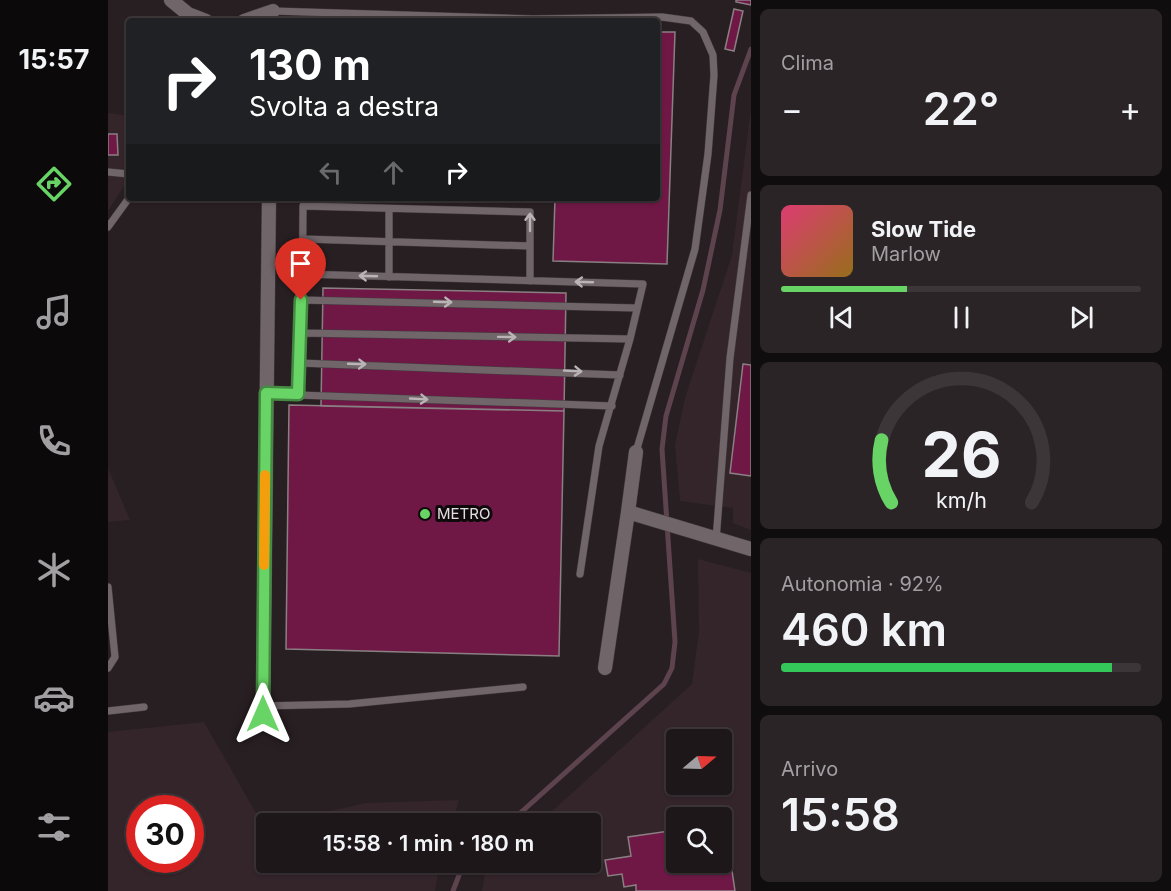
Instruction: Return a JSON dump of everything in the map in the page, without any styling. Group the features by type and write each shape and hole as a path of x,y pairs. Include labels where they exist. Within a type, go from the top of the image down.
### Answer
{"street":[{"path":"171,0 188,14 198,18"},
{"path":"253,18 273,11"},
{"path":"263,710 269,201"},
{"path":"605,668 636,452"},
{"path":"628,512 654,522 751,549"}],"lane":[{"path":"273,11 500,18"},
{"path":"598,18 662,17 690,21 703,32 713,55 714,75 708,154 695,249 636,452"},
{"path":"108,172 126,174"},
{"path":"716,540 730,358 751,195"},
{"path":"108,228 127,201"},
{"path":"298,394 302,333 303,206 530,212 530,281"},
{"path":"389,209 389,277"},
{"path":"303,238 530,246"},
{"path":"302,274 643,284 612,406 598,446 580,574"},
{"path":"301,300 637,308"},
{"path":"302,333 630,339"},
{"path":"299,363 566,371 620,375"},
{"path":"266,393 612,406"},
{"path":"108,587 115,657 108,668"},
{"path":"263,710 523,687"},
{"path":"108,711 144,707"}],"shaded area":[{"path":"751,109 751,530 733,523 733,508 680,501 675,445 685,398 732,255"},
{"path":"108,113 126,116 126,183 108,211"},
{"path":"108,468 130,520 108,522"},
{"path":"698,559 751,573 751,891 482,891 486,873 601,873 601,813 550,813 692,684 699,631"},
{"path":"204,722 256,813 256,873 438,873 435,891 108,891 108,732"},
{"path":"459,800 455,813 322,813 365,803"}],"building":[{"path":"736,0 751,0 751,5 736,2"},
{"path":"734,9 743,11 734,51 725,49"},
{"path":"660,32 675,32 667,264 553,261 555,201 660,201"},
{"path":"108,134 117,134 118,155 108,155"},
{"path":"323,288 566,293 564,411 321,406"},
{"path":"743,364 751,365 751,476 730,473"},
{"name":"METRO","path":"289,405 564,411 559,656 286,649"},
{"path":"666,831 666,873 732,873 732,871 735,891 636,891 636,885 624,887 622,874 608,876 605,860 631,856 628,837"}],"waterway":[{"path":"520,813 664,684 672,668 675,642 662,449 666,416 703,290 720,210 734,95 751,49"},
{"path":"453,891 460,873"}],"slow traffic":[{"path":"264,565 265,475"}],"place":[{"name":"METRO","path":"425,514"}],"route":[{"path":"263,714 266,393 298,394 302,333 301,300"}]}
